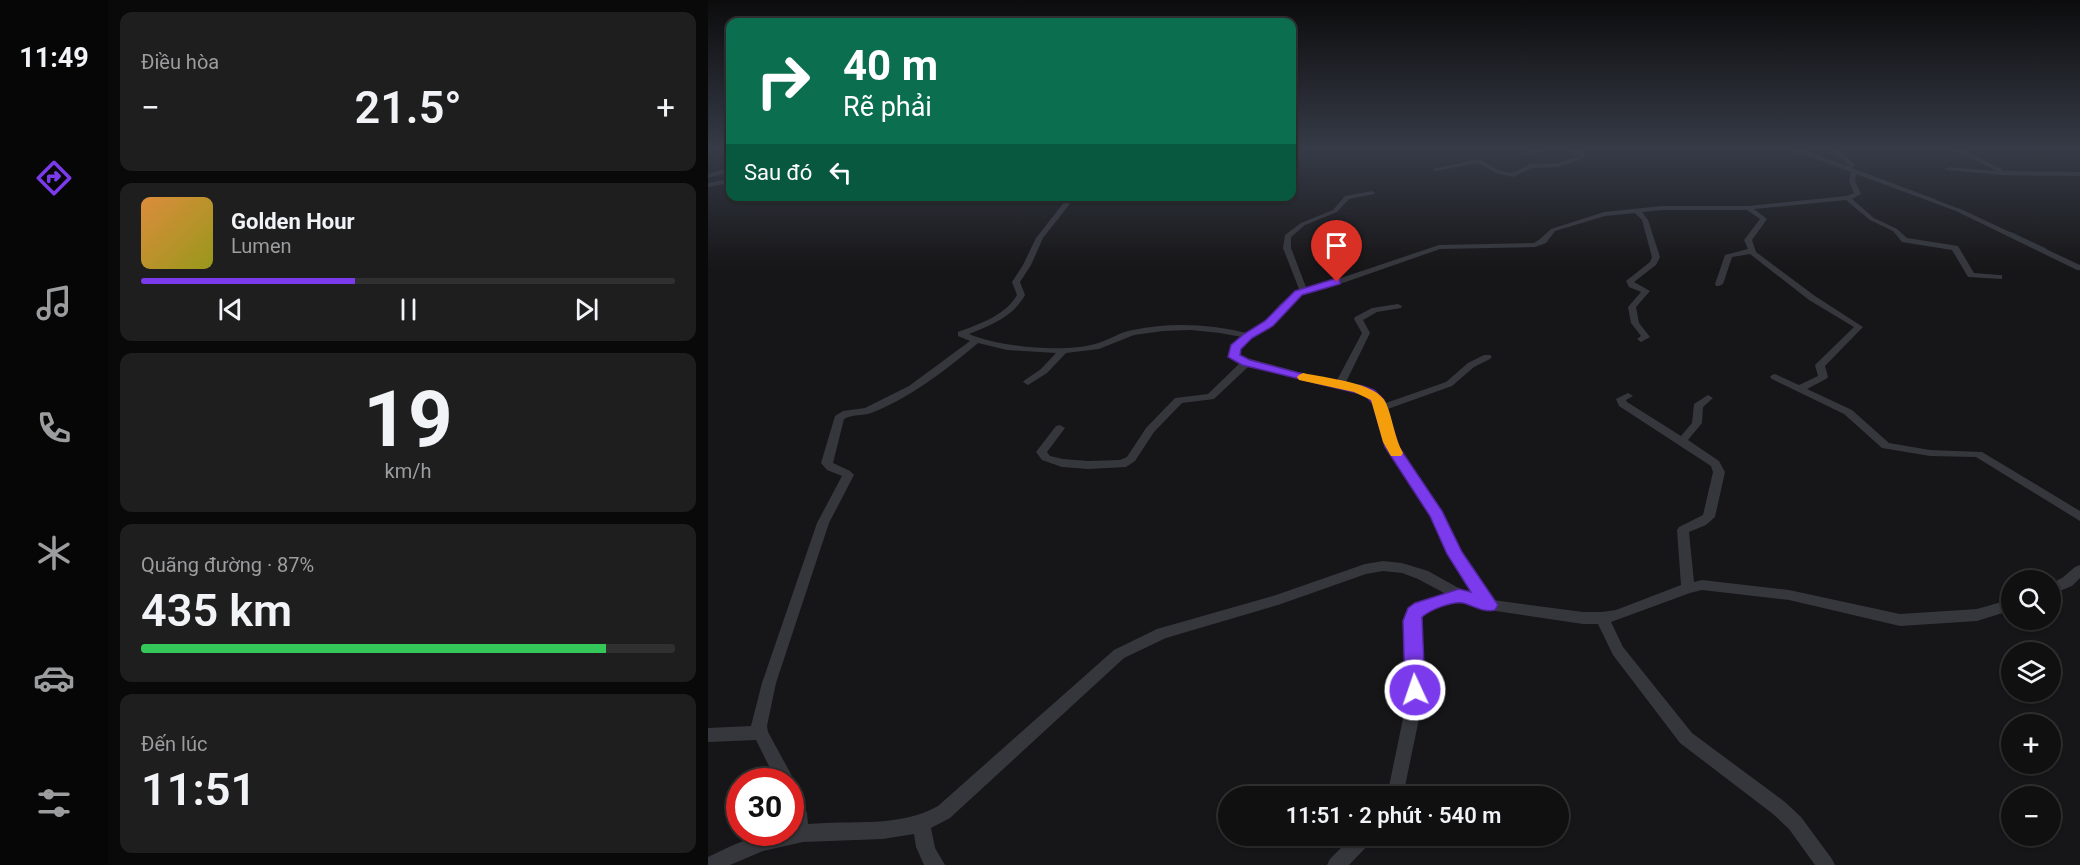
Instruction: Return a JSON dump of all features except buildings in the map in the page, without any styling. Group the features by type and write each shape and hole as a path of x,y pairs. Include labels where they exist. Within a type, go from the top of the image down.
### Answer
{"street":[{"path":"1489,605 1455,554 1437,514 1392,447 1376,397 1369,392 1246,363 1238,360 1233,352 1248,336 1269,323 1283,306 1303,290 1337,282 1438,247 1534,245 1557,229 1598,215 1662,208 1748,208 1847,198 1858,194 1856,190"},
{"path":"1911,190 1978,215 2080,266"},
{"path":"1303,290 1287,248 1287,236 1303,224 1335,211 1347,197 1372,193"},
{"path":"1847,198 1872,219 1895,230 1905,240 1955,248 1971,275 1999,277"},
{"path":"1069,201 1040,238 1028,263 1016,280 1021,295 1019,300 1003,315 961,334 975,342 1063,351 1095,347 1126,334 1140,331 1212,327 1248,336"},
{"path":"1748,208 1764,219 1748,240 1752,251 1812,298 1859,327 1820,364 1823,377 1799,389"},
{"path":"1637,211 1645,220 1656,257 1653,263 1630,281 1632,285 1646,291 1632,307 1635,323 1646,336 1641,339"},
{"path":"1719,284 1729,255 1752,251"},
{"path":"1339,386 1366,333 1358,320 1375,310 1398,306"},
{"path":"779,768 760,733 759,726 769,683 819,533 826,515 848,476 830,468 827,463 839,418 847,413 867,411 912,388 975,342"},
{"path":"1028,382 1049,367 1063,351"},
{"path":"1381,408 1449,384 1471,365 1487,357"},
{"path":"1060,429 1041,452 1046,458 1073,465 1122,464 1131,459 1150,430 1175,404 1185,399 1211,398 1246,363"},
{"path":"1775,377 1848,412 1886,446 1930,453 1978,454 2080,517"},
{"path":"1628,396 1621,399 1623,404 1715,464 1719,472 1709,517 1683,530 1688,588"},
{"path":"1682,441 1697,423 1698,406 1708,398"},
{"path":"804,833 922,825 944,812 1108,662 1141,642 1162,633 1293,595 1365,569 1383,566 1402,568 1423,575 1459,595 1489,605 1602,618 1617,615 1688,588 1717,585 1789,595 1900,620 1977,615 2001,607"},
{"path":"2061,585 2080,570"},
{"path":"1397,786 1414,704 1412,621 1414,613 1421,608 1459,595"},
{"path":"1602,618 1618,651 1686,738 1779,808 1795,823 1826,865"},
{"path":"708,735 760,733"},
{"path":"922,825 925,846 931,861 936,865"},
{"path":"712,865 748,846"},
{"path":"1336,865 1355,846"}],"waterway":[{"path":"1909,190 1935,200"},
{"path":"1961,210 2014,235"},
{"path":"2011,233 2045,249"}],"slow traffic":[{"path":"1303,377 1369,392 1376,397 1380,402 1390,442 1396,453"}],"route":[{"path":"1337,282 1298,293 1269,323 1248,336 1233,352 1234,357 1246,363 1369,392 1380,402 1392,447 1437,514 1455,554 1489,605 1459,595 1421,608 1414,613 1412,621 1415,690"}]}
